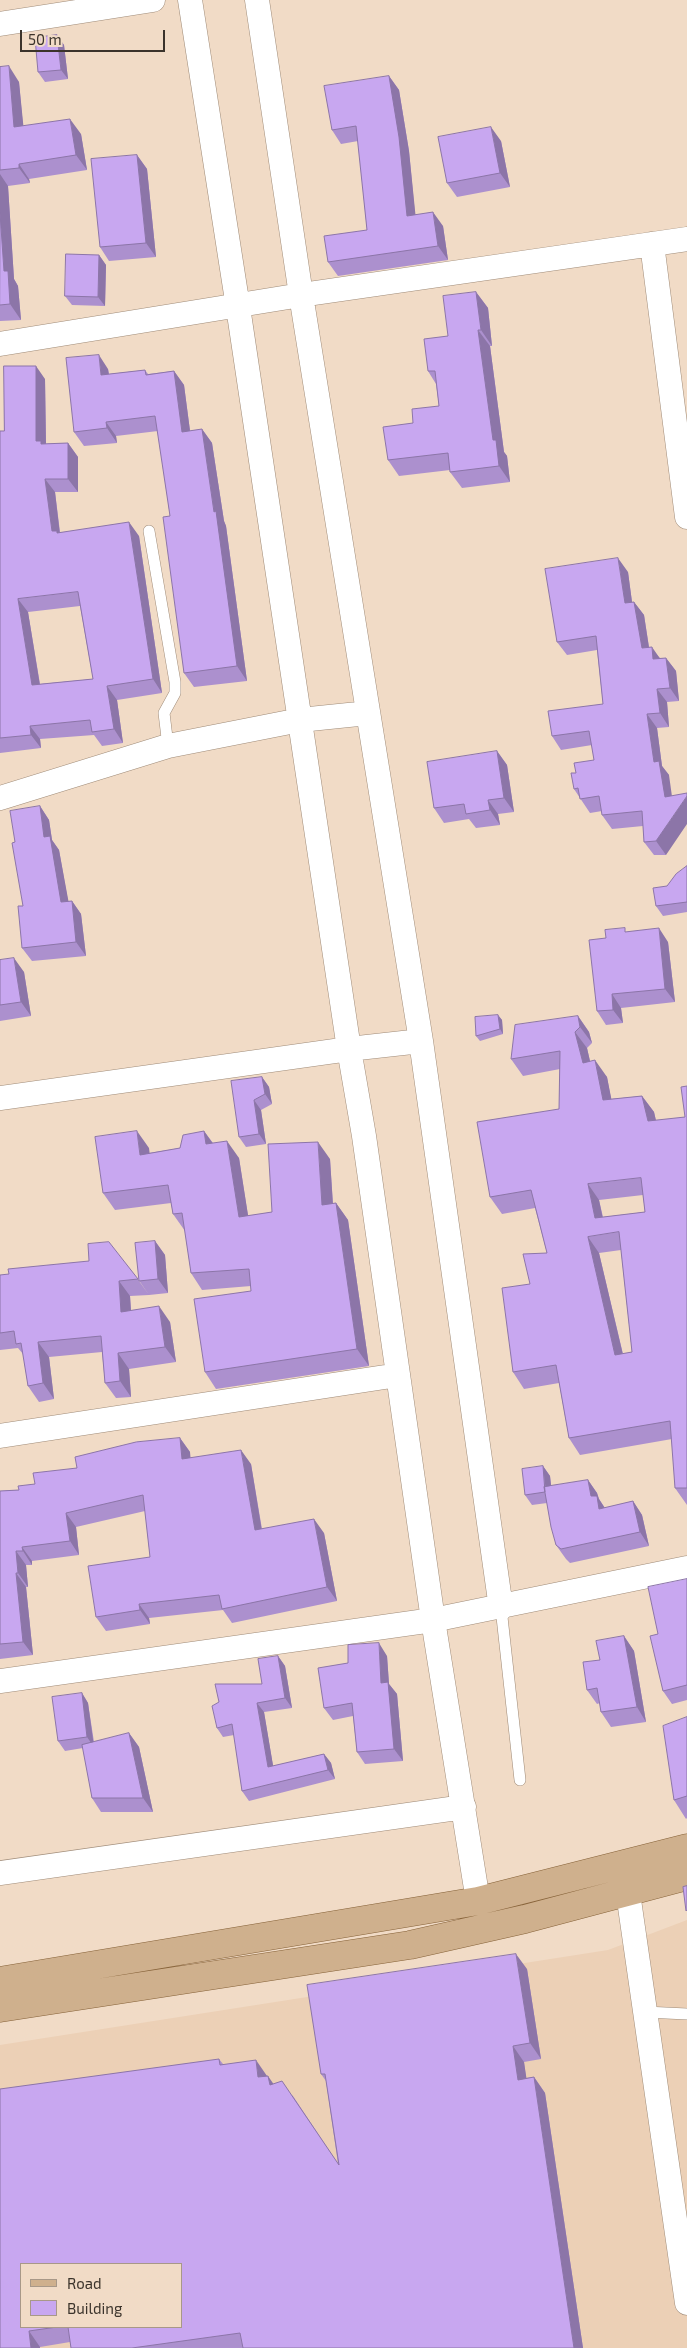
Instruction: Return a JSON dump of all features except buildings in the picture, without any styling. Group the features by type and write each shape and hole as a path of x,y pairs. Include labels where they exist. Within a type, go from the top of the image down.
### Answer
{"main road":[{"path":"0,1982 478,1901 687,1848"},
{"path":"0,2008 410,1945 628,1893 687,1876"}],"street":[{"path":"0,24 154,0"},
{"path":"190,0 349,1049 364,1136 434,1620 478,1901"},
{"path":"257,0 301,295 421,1042 501,1608"},
{"path":"0,344 238,307 301,295 687,239"},
{"path":"652,244 687,517"},
{"path":"0,798 168,746 300,720 368,713"},
{"path":"0,1098 349,1049 421,1042"},
{"path":"0,1436 398,1375"},
{"path":"0,1681 434,1620 501,1608 687,1568"},
{"path":"0,1873 464,1806"},
{"path":"621,1866 628,1893 687,2303"}],"lane":[{"path":"149,530 175,682 175,693 164,713 168,746"},
{"path":"501,1608 520,1780"},
{"path":"645,2012 687,2014"}],"shaded area":[{"path":"687,1920 687,2348 0,2348 0,2045 608,1950"}]}
